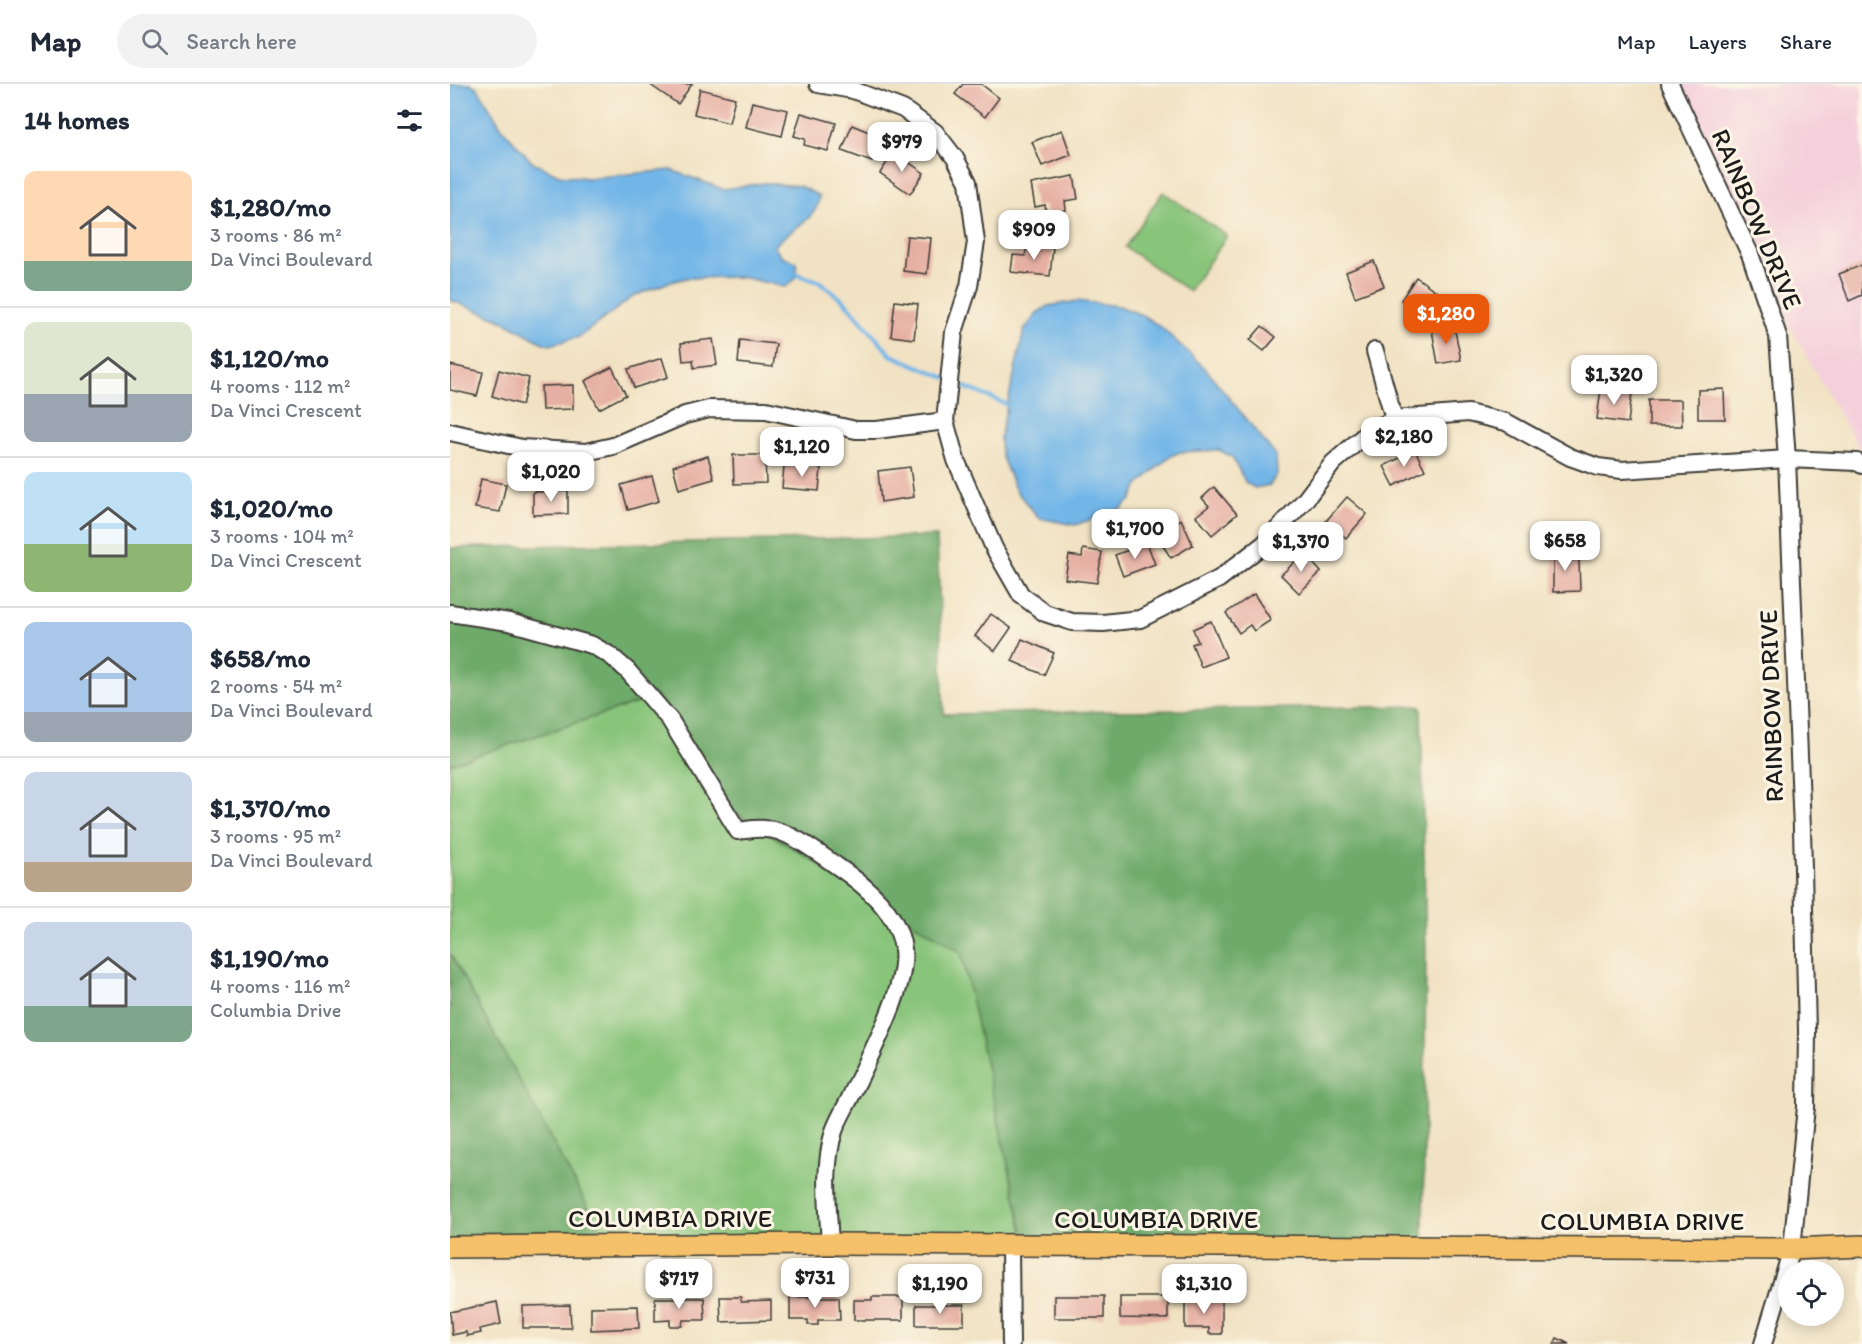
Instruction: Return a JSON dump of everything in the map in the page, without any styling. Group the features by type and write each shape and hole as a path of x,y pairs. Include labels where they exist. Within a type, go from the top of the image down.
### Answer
{"main road":[{"name":"COLUMBIA DRIVE","path":"450,1247 830,1244 1792,1249 1862,1246"}],"street":[{"path":"818,84 853,90 903,109 935,132 955,158 968,182 976,242 969,286 954,332 945,421 956,460 994,548 1021,595 1045,613 1072,622 1103,623 1140,619 1218,579 1264,544 1305,500 1333,464 1365,435 1394,419 1468,413 1506,422 1598,467 1622,470 1787,459 1857,462 1862,465"},
{"name":"RAINBOW DRIVE","path":"1670,84 1750,254 1778,336 1787,459 1802,828 1807,1031 1806,1107 1792,1249 1772,1323 1763,1344"},
{"path":"1375,351 1394,419"},
{"path":"450,432 522,448 586,452 613,446 685,416 709,409 766,410 856,430 877,430 945,421"},
{"path":"450,613 509,622 592,645 611,656 627,670 670,720 738,831 767,828 799,840 855,878 890,915 900,937 903,951 901,972 894,1001 834,1131 828,1174 830,1244"},
{"path":"1010,1246 1011,1344"}],"shaded area":[{"path":"1666,84 1862,84 1862,454 1720,203"}],"green space":[{"path":"1163,192 1227,236 1189,291 1125,247"},
{"path":"937,536 944,714 1421,706 1426,952 1423,1245 1024,1237 961,952 705,794 658,696 450,764 450,548"},
{"path":"658,696 705,794 961,952 1024,1237 608,1244 450,953 450,764"},
{"path":"450,953 608,1244 450,1245"}],"water":[{"path":"450,84 471,84 477,87 502,128 532,162 559,175 588,178 671,170 723,189 765,183 800,186 819,196 814,212 774,247 782,256 797,262 796,278 786,287 742,277 686,278 667,283 634,296 579,337 550,345 502,320 450,300"},
{"path":"1077,301 1119,306 1142,315 1161,327 1205,368 1276,456 1277,474 1270,485 1255,488 1246,483 1232,457 1219,450 1180,452 1169,457 1147,477 1137,487 1131,500 1119,510 1075,525 1039,518 1016,491 1001,455 1000,437 1024,330 1038,312 1048,306"}],"building":[{"path":"649,84 692,84 678,104"},
{"path":"963,84 981,84 999,98 985,117 955,94"},
{"path":"700,89 735,98 729,123 694,114"},
{"path":"752,102 788,110 782,136 746,127"},
{"path":"801,113 836,123 828,151 804,145 805,139 794,136"},
{"path":"852,125 881,137 872,162 842,151"},
{"path":"1062,130 1071,155 1042,166 1032,142"},
{"path":"894,152 924,173 910,194 880,173"},
{"path":"1074,176 1078,199 1065,201 1066,210 1046,213 1045,205 1035,207 1031,184"},
{"path":"907,236 931,238 927,274 903,271"},
{"path":"1027,245 1053,247 1050,276 1011,272 1013,255 1025,256"},
{"path":"1374,261 1384,286 1355,297 1346,272"},
{"path":"1862,265 1862,295 1849,301 1839,274"},
{"path":"1416,277 1436,291 1421,313 1401,300"},
{"path":"895,301 918,304 914,339 891,336"},
{"path":"1262,326 1276,337 1264,351 1250,340"},
{"path":"1454,326 1461,360 1438,364 1432,330"},
{"path":"713,339 717,365 694,368 693,360 683,361 681,343"},
{"path":"740,340 776,344 773,367 738,363"},
{"path":"662,358 668,377 634,388 628,369"},
{"path":"450,365 483,372 477,396 450,390"},
{"path":"612,367 626,395 599,409 585,381"},
{"path":"499,370 529,378 522,405 492,396"},
{"path":"573,385 573,409 542,410 541,386"},
{"path":"1601,389 1632,393 1628,423 1597,419"},
{"path":"1724,389 1725,419 1698,419 1698,390"},
{"path":"1649,400 1681,400 1682,426 1649,426"},
{"path":"1415,450 1425,470 1394,486 1384,466"},
{"path":"733,455 765,455 766,483 734,484"},
{"path":"708,456 714,479 679,489 673,466"},
{"path":"784,466 821,468 819,491 782,488"},
{"path":"910,467 914,497 881,502 878,471"},
{"path":"652,476 659,501 628,510 621,485"},
{"path":"481,479 506,484 500,512 475,508"},
{"path":"1214,487 1237,514 1212,535 1196,516 1209,506 1202,498"},
{"path":"568,491 568,514 533,515 533,492"},
{"path":"1347,497 1367,514 1346,538 1326,521"},
{"path":"1181,519 1193,545 1171,558 1156,535"},
{"path":"1147,543 1155,564 1123,576 1115,555"},
{"path":"1083,549 1102,552 1097,583 1065,579 1069,555 1082,557"},
{"path":"1553,549 1572,549 1572,560 1579,560 1580,591 1553,592"},
{"path":"1304,553 1321,572 1299,593 1281,575"},
{"path":"1254,594 1271,620 1254,631 1250,625 1239,633 1226,613"},
{"path":"991,614 1011,628 995,651 975,636"},
{"path":"1211,621 1226,657 1201,667 1192,644 1198,642 1193,629"},
{"path":"1022,639 1054,653 1044,675 1012,661"},
{"path":"1054,1296 1104,1296 1104,1318 1054,1318"},
{"path":"720,1297 741,1297 741,1302 771,1301 771,1320 721,1322"},
{"path":"790,1297 839,1297 840,1320 818,1320 818,1325 808,1325 808,1320 790,1320"},
{"path":"872,1297 903,1297 903,1320 854,1320 854,1300 872,1300"},
{"path":"1120,1297 1168,1297 1168,1319 1120,1318"},
{"path":"655,1298 704,1298 705,1320 683,1320 682,1326 670,1326 670,1320 655,1321"},
{"path":"1185,1300 1222,1300 1222,1334 1209,1334 1209,1328 1185,1328"},
{"path":"497,1302 501,1324 480,1329 481,1333 467,1336 466,1332 452,1335 450,1312"},
{"path":"570,1305 571,1328 523,1328 523,1306"},
{"path":"916,1305 964,1305 964,1325 916,1325"},
{"path":"638,1306 639,1328 591,1330 591,1307"},
{"path":"1557,1338 1569,1344 1554,1344"}],"waterway":[{"path":"796,274 820,282 845,302 891,355 946,378"},
{"path":"953,382 1006,404"}]}
